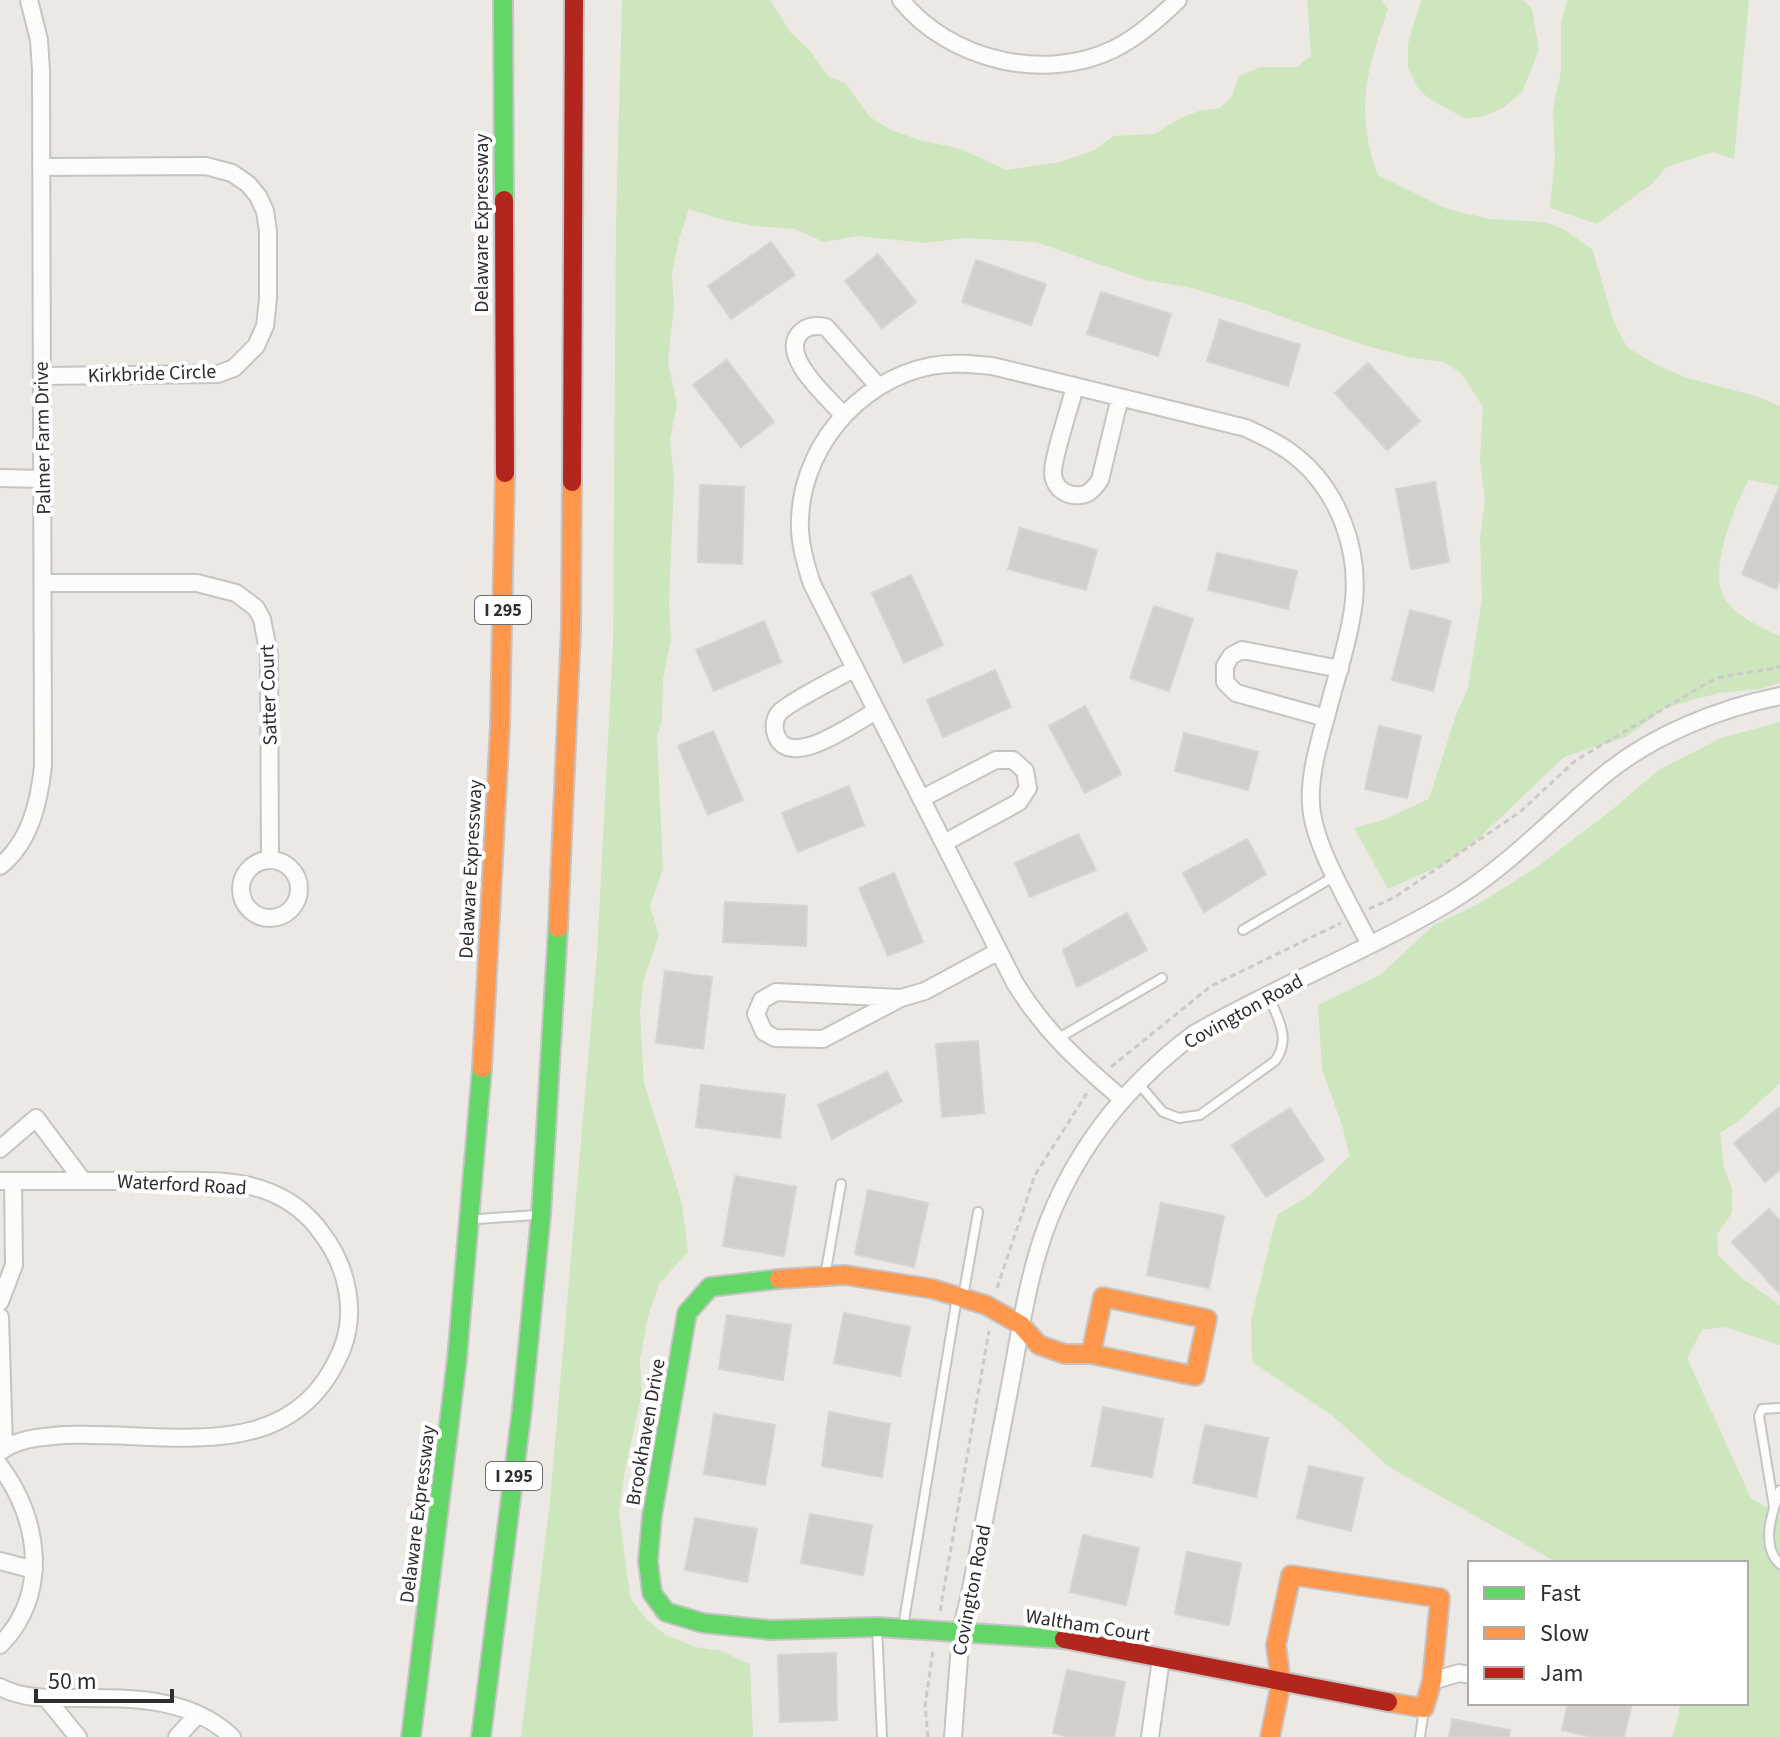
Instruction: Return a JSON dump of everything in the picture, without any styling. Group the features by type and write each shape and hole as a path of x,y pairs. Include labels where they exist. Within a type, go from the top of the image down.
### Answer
{"main road":[{"name":"Delaware Expressway","path":"411,1737 437,1545 469,1219 487,973 500,727 504,444 503,0"},
{"name":"I 295","path":"481,1737 510,1518 541,1215 555,1000 571,644 574,0"},
{"name":"Brookhaven Drive","path":"961,1631 877,1627 771,1630 703,1623 666,1612 652,1593 648,1561 652,1516 687,1313 710,1287 770,1279 845,1275 933,1289 986,1305 1021,1325 1039,1345 1065,1354 1091,1354 1195,1376 1207,1319 1103,1297 1091,1354"},
{"path":"1270,1737 1281,1683 1276,1645 1291,1575 1440,1598 1432,1681 1424,1708"},
{"name":"Waltham Court","path":"961,1631 1052,1637 1424,1708"}],"street":[{"name":"Palmer Farm Drive","path":"0,866 18,847 28,830 41,786 44,583 41,70 39,40 29,0"},
{"path":"901,0 928,26 973,54 1044,64 1086,59 1111,50 1155,23 1178,0"},
{"name":"Kirkbride Circle","path":"41,167 206,166 221,169 248,184 258,196 265,211 268,231 265,326 256,346 234,368 206,375 42,376"},
{"path":"843,415 797,362 794,343 800,332 818,325 831,330 878,386"},
{"path":"1122,1099 1056,1039 1035,1015 999,951 812,584 800,531 803,495 809,472 825,439 862,396 900,375 931,366 957,363 992,366 1246,428 1278,444 1317,477 1340,514 1352,552 1353,605 1312,776 1311,803 1320,842 1369,943"},
{"path":"1075,386 1053,474 1061,490 1068,494 1081,496 1092,491 1100,480 1120,397"},
{"path":"0,478 42,479"},
{"name":"Satter Court","path":"44,583 197,583 236,593 256,608 262,619 269,655 270,859"},
{"path":"1326,718 1236,693 1225,682 1225,666 1231,656 1247,650 1340,669"},
{"path":"855,668 780,711 774,726 779,740 788,748 806,749 876,711"},
{"name":"Covington Road","path":"953,1737 961,1631 1021,1325 1043,1237 1085,1150 1122,1099 1163,1058 1194,1034 1450,902 1498,869 1625,759 1676,731 1715,715 1780,696"},
{"path":"921,799 996,760 1013,760 1025,771 1028,788 1019,802 944,843"},
{"path":"901,998 776,992 762,1000 756,1014 764,1032 775,1038 823,1039 901,998 925,991 999,951"},
{"path":"0,1149 36,1118 83,1181"},
{"path":"0,1302 14,1265 6,1181"},
{"name":"Waterford Road","path":"2,1450 40,1437 214,1437 248,1433 269,1426 309,1401 332,1368 345,1341 350,1319 349,1302 337,1258 315,1223 285,1200 248,1185 202,1181 6,1181"},
{"path":"0,1317 2,1450"},
{"path":"0,1466 26,1510 32,1532 34,1570 25,1606 10,1636 0,1645"},
{"path":"0,1561 34,1570"},
{"name":"Waltham Court","path":"1150,1737 1161,1659"},
{"path":"1432,1681 1459,1673 1468,1675"},
{"path":"0,1687 23,1697 155,1701 198,1714 232,1737"},
{"path":"46,1698 78,1737"},
{"path":"177,1737 198,1714"}],"lane":[{"path":"1243,930 1336,875"},
{"path":"1056,1039 1162,978"},
{"path":"1137,1082 1163,1112 1179,1118 1200,1115 1275,1061 1283,1050 1284,1033 1268,994"},
{"path":"825,1277 841,1184"},
{"path":"903,1628 960,1297 978,1212"},
{"path":"469,1219 541,1215"},
{"path":"1774,1507 1759,1416 1762,1409 1780,1408"},
{"path":"1780,1490 1774,1507 1770,1547 1780,1564"},
{"path":"877,1627 882,1737"},
{"path":"1420,1737 1424,1708"}],"green space":[{"path":"622,0 770,0 791,33 809,50 829,77 845,83 870,117 889,129 919,140 961,149 1006,170 1061,162 1094,150 1114,136 1154,134 1181,118 1220,108 1232,96 1239,76 1260,67 1297,67 1311,56 1307,0 1382,0 1388,9 1369,72 1365,111 1366,131 1378,175 1447,209 1490,219 1544,222 1563,229 1592,249 1614,322 1627,347 1687,378 1756,396 1780,406 1780,486 1748,480 1724,542 1719,576 1721,591 1733,608 1780,636 1780,683 1760,689 1719,693 1667,707 1626,737 1564,757 1478,839 1446,863 1388,889 1354,828 1383,820 1429,799 1468,688 1482,599 1480,538 1485,501 1480,460 1483,407 1461,373 1444,362 1407,357 1364,345 1240,302 1188,287 1145,280 1036,242 964,238 926,243 858,236 824,242 795,229 754,226 689,209 672,275 674,305 668,362 677,405 670,439 674,480 669,602 671,640 663,679 662,720 657,736 663,869 650,906 659,935 644,979 640,1012 644,1083 682,1203 688,1252 659,1284 648,1316 640,1360 642,1393 619,1512 631,1599 647,1620 666,1635 695,1647 721,1651 750,1664 753,1737 521,1737 550,1501 597,955 613,643 616,223"},
{"path":"1421,0 1523,0 1532,9 1539,50 1522,92 1503,108 1482,117 1464,118 1428,98 1417,87 1408,68 1408,44"},
{"path":"1567,0 1749,0 1734,159 1713,152 1666,167 1653,183 1597,224 1550,208 1555,157 1553,110 1561,71 1561,24"},
{"path":"1780,722 1780,1083 1741,1119 1720,1133 1724,1168 1732,1189 1732,1213 1717,1234 1718,1255 1743,1279 1780,1305 1780,1345 1724,1327 1702,1330 1687,1358 1751,1498 1780,1515 1780,1737 1672,1737 1680,1705 1748,1705 1748,1561 1554,1561 1389,1467 1333,1416 1252,1362 1251,1320 1277,1215 1310,1195 1349,1156 1343,1128 1322,1069 1318,1005 1380,975 1434,925 1478,904 1537,867 1660,769 1721,738"}],"building":[{"path":"771,242 795,275 731,319 708,286"},
{"path":"878,254 916,302 882,328 845,281"},
{"path":"976,260 1046,284 1031,325 962,302"},
{"path":"1101,292 1171,314 1158,356 1087,334"},
{"path":"1220,320 1300,345 1288,386 1207,361"},
{"path":"727,360 774,422 741,447 693,385"},
{"path":"1368,363 1420,421 1387,450 1335,393"},
{"path":"1435,482 1449,562 1411,569 1396,489"},
{"path":"700,485 744,487 742,564 698,562"},
{"path":"1780,486 1780,580 1776,589 1742,574"},
{"path":"1020,528 1097,550 1086,590 1008,569"},
{"path":"1217,553 1297,571 1288,609 1208,590"},
{"path":"911,575 943,645 904,663 872,593"},
{"path":"1154,606 1193,619 1169,691 1130,678"},
{"path":"1410,610 1451,621 1433,691 1392,680"},
{"path":"764,621 781,662 714,691 696,650"},
{"path":"995,670 1011,707 943,737 927,700"},
{"path":"1085,706 1121,774 1085,793 1049,726"},
{"path":"1379,726 1421,736 1407,798 1365,789"},
{"path":"713,731 743,800 708,815 678,746"},
{"path":"1184,733 1258,752 1248,790 1175,771"},
{"path":"849,786 864,825 798,852 782,813"},
{"path":"1078,834 1096,870 1030,897 1015,863"},
{"path":"1247,839 1266,874 1204,912 1183,873"},
{"path":"894,873 923,942 888,956 859,888"},
{"path":"725,902 807,906 806,946 723,942"},
{"path":"1127,913 1147,950 1077,987 1063,950"},
{"path":"665,971 712,977 703,1049 656,1043"},
{"path":"978,1041 984,1113 942,1117 936,1044"},
{"path":"887,1072 902,1101 832,1139 818,1105"},
{"path":"701,1085 785,1095 780,1138 696,1127"},
{"path":"1780,1107 1780,1170 1765,1182 1734,1143"},
{"path":"1290,1108 1324,1160 1266,1197 1232,1145"},
{"path":"735,1176 796,1187 784,1256 723,1246"},
{"path":"868,1190 928,1203 914,1267 855,1254"},
{"path":"1161,1203 1224,1216 1209,1288 1147,1275"},
{"path":"1769,1209 1780,1221 1780,1294 1732,1242"},
{"path":"844,1313 910,1327 900,1376 834,1363"},
{"path":"727,1315 791,1325 783,1380 719,1369"},
{"path":"1103,1407 1163,1419 1152,1477 1092,1466"},
{"path":"829,1412 890,1424 882,1477 822,1466"},
{"path":"714,1414 775,1425 765,1485 704,1474"},
{"path":"1205,1425 1268,1438 1256,1497 1193,1483"},
{"path":"1309,1466 1363,1478 1351,1531 1297,1518"},
{"path":"810,1514 872,1525 863,1575 801,1563"},
{"path":"695,1518 757,1529 747,1582 685,1570"},
{"path":"1083,1535 1139,1548 1126,1605 1070,1592"},
{"path":"1187,1552 1241,1563 1229,1625 1175,1614"},
{"path":"836,1653 837,1720 780,1722 778,1655"},
{"path":"1067,1670 1125,1682 1114,1737 1070,1737 1053,1733"},
{"path":"1568,1705 1632,1705 1624,1737 1592,1737 1562,1730"},
{"path":"1452,1719 1510,1730 1509,1737 1449,1737"}],"traffic: fast":[{"path":"503,0 504,200"},
{"path":"481,1737 522,1409 541,1215 558,928"},
{"path":"411,1737 457,1359 482,1068"},
{"path":"779,1279 710,1287 687,1313 652,1516 648,1561 652,1593 666,1612 703,1623 771,1630 877,1627 1064,1639"}],"traffic: slow":[{"path":"482,1068 500,726 505,473"},
{"path":"558,928 571,629 572,482"},
{"path":"779,1279 845,1275 933,1289 986,1305 1021,1325 1039,1345 1065,1354 1091,1354 1195,1376 1207,1319 1103,1297 1091,1354"},
{"path":"1270,1737 1281,1683 1276,1645 1291,1575 1440,1598 1432,1681 1424,1708 1388,1702"}],"traffic: jam":[{"path":"572,482 574,0"},
{"path":"504,200 505,473"},
{"path":"1064,1639 1388,1702"}]}
